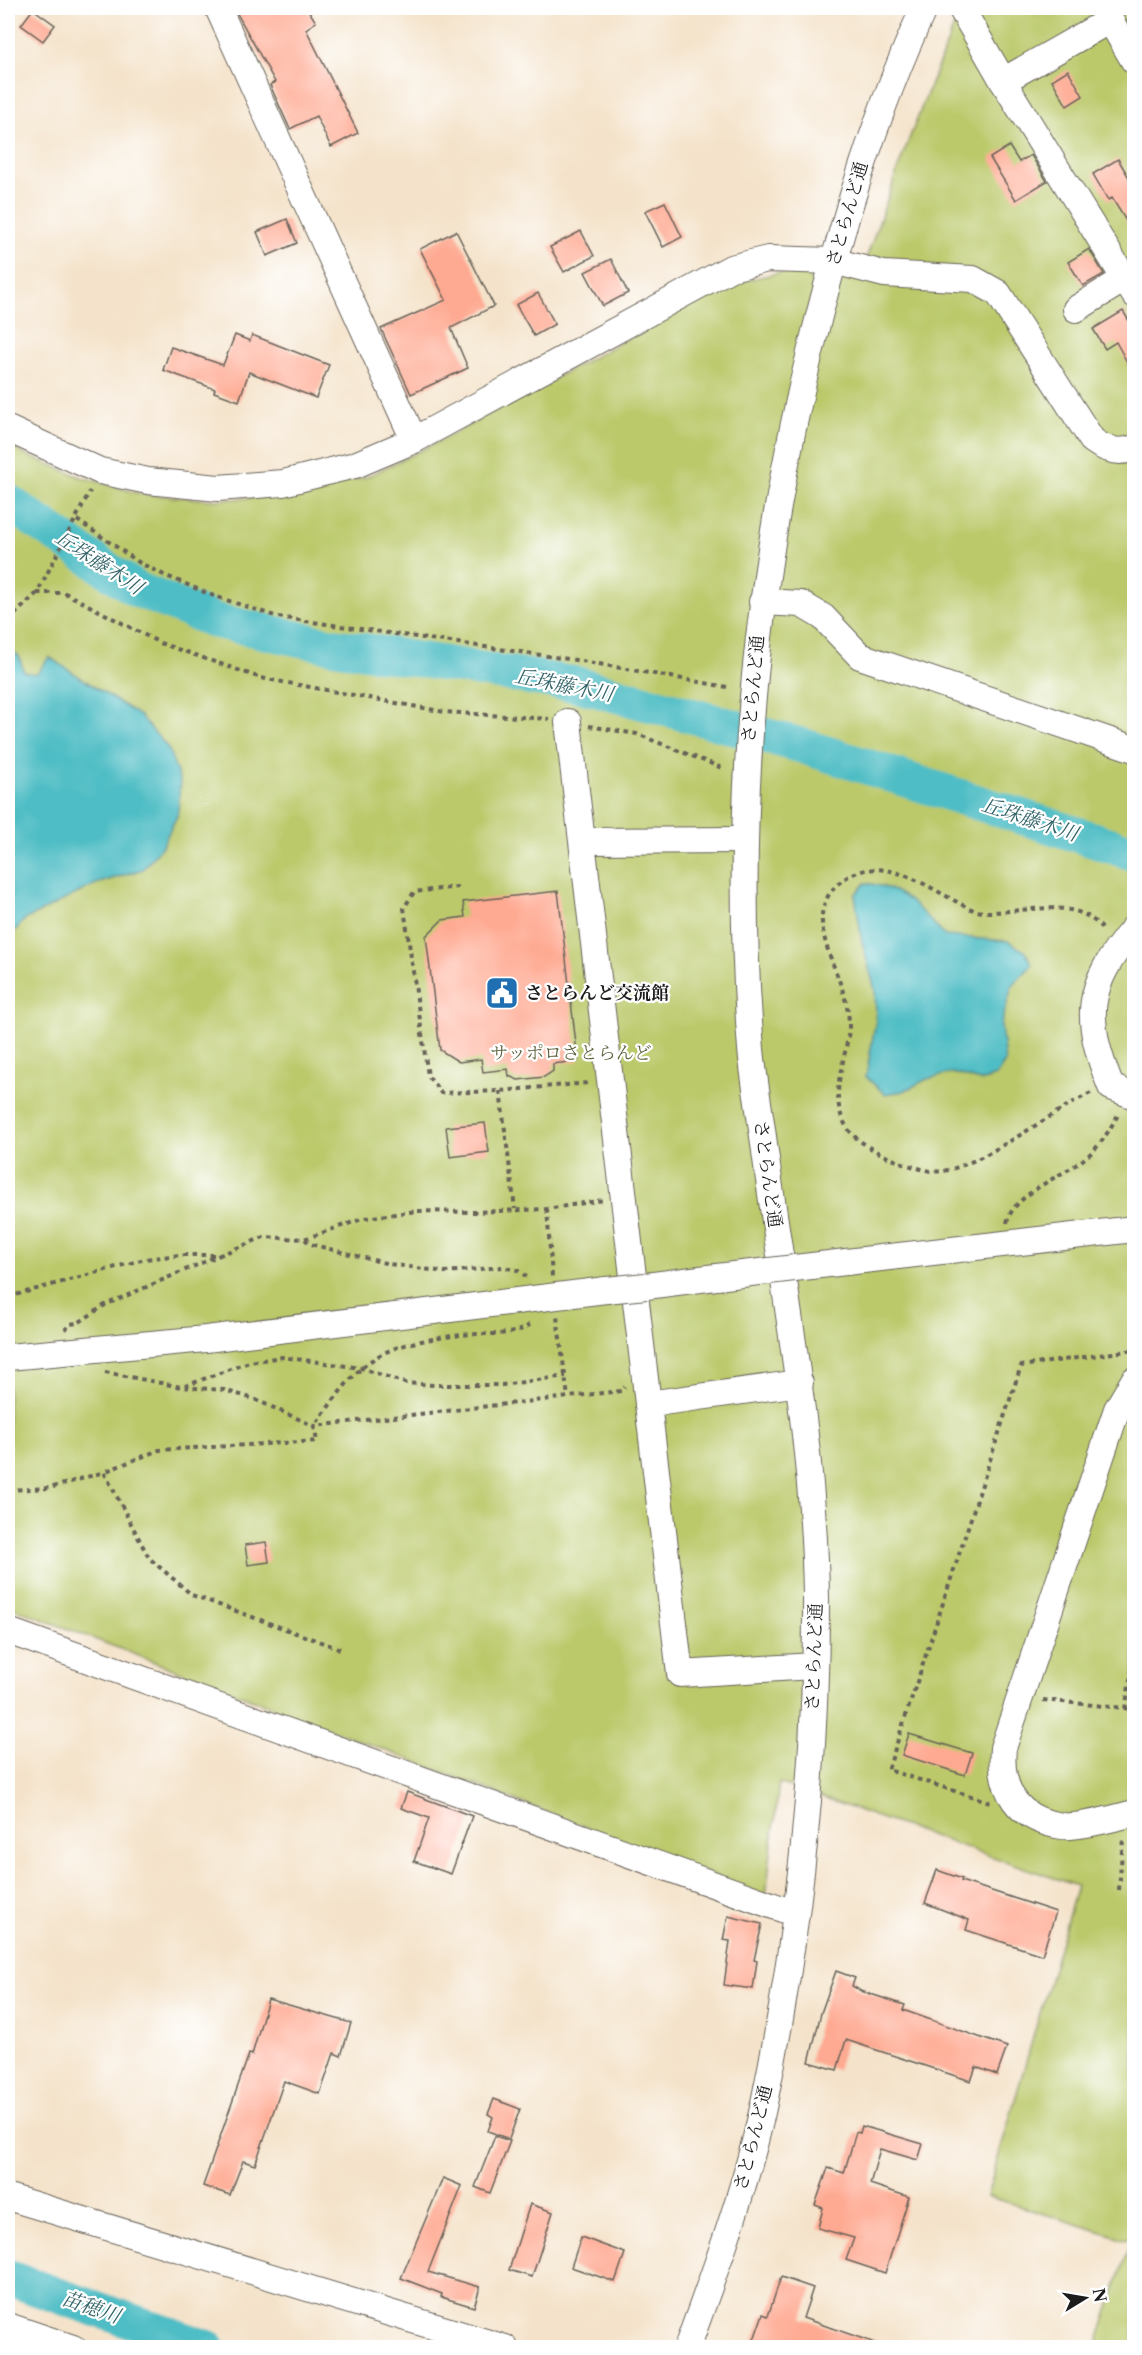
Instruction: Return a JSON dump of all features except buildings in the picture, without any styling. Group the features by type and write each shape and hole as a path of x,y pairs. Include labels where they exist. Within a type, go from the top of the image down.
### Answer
{"street":[{"path":"218,8 414,440"},
{"name":"さとらんど通","path":"687,2348 733,2221 763,2110 796,1914 809,1783 814,1666 816,1595 810,1490 800,1383 752,1052 745,907 747,762 740,687 762,602 790,432 833,261 864,156 924,8"},
{"path":"961,8 1003,81 1131,282 1076,309"},
{"path":"1003,81 1110,20 1134,61"},
{"path":"8,429 100,471 148,481 218,488 283,483 355,465 414,440 731,268 768,259 833,261 884,274 973,279 998,293 1092,440 1104,449 1119,451 1134,448"},
{"path":"762,602 801,604 823,617 860,656 1134,748"},
{"path":"568,722 680,1674 814,1666"},
{"path":"583,842 745,840"},
{"path":"1124,1092 1098,1054 1091,1026 1094,996 1117,948 1134,928"},
{"path":"8,1357 206,1339 1134,1229"},
{"path":"1127,1815 1062,1826 1022,1812 1008,1792 1001,1768 1003,1748 1117,1409 1134,1380"},
{"path":"648,1404 800,1383"},
{"path":"8,1631 796,1914"},
{"path":"8,2198 505,2348"},
{"path":"8,2326 73,2348"}],"path":[{"path":"8,621 37,593 77,520 100,471"},
{"path":"77,520 140,563 164,575 214,596 278,617 582,661 740,687"},
{"path":"37,593 65,593 160,643 261,678 445,712 568,722 637,734 722,768"},
{"path":"1004,1244 1008,1217 1021,1201 1085,1159 1097,1147 1113,1123 1124,1092 1079,1099 957,1168 942,1172 929,1171 878,1152 857,1139 845,1124 838,1103 837,1086 849,1028 848,1011 822,921 825,901 836,884 868,868 889,869 976,911 991,913 1057,908 1081,911 1101,926 1117,948"},
{"path":"458,886 414,892 404,908 428,1076 441,1092 501,1091 593,1083"},
{"path":"501,1091 515,1209"},
{"path":"48,1352 70,1324 78,1323 105,1305 264,1237 304,1239 365,1218 417,1211 474,1212 547,1209 607,1200"},
{"path":"304,1239 310,1244 389,1264 445,1272 503,1267 517,1270 528,1278"},
{"path":"8,1298 145,1259 180,1254 220,1255"},
{"path":"540,1277 552,1276"},
{"path":"549,1321 558,1320"},
{"path":"314,1426 361,1368 384,1352 425,1341 462,1335 501,1334 540,1322"},
{"path":"1022,1812 888,1770 1021,1366 1134,1350"},
{"path":"181,1387 233,1366 282,1357 361,1368 405,1383 434,1385 502,1385 566,1376"},
{"path":"95,1371 181,1387 224,1390 254,1399 314,1426 621,1391 630,1381"},
{"path":"8,1490 50,1488 104,1472 159,1450 294,1440 317,1441 314,1426"},
{"path":"104,1472 149,1558 192,1595 340,1649"},
{"path":"1125,1709 1134,1658"},
{"path":"1020,1696 1062,1704 1134,1709"},
{"path":"1119,1890 1127,1815"}],"green space":[{"name":"サッポロさとらんど","path":"961,8 1134,8 1134,2347 1096,2347 1131,2241 987,2196 1077,1886 779,1783 766,1896 8,1606 8,445 26,455 81,477 141,494 212,500 281,496 366,477 442,440 725,285 786,271 860,276 904,152"}],"water":[{"path":"8,648 19,656 24,672 37,674 49,657 140,716 168,748 180,781 178,814 162,846 143,869 96,884 24,920 8,939"},
{"path":"865,883 879,885 901,894 919,908 945,936 1008,941 1026,952 1032,965 1012,986 1001,1025 1005,1062 996,1076 980,1081 953,1073 927,1079 904,1091 885,1094 866,1077 876,1019 875,990 862,942 855,895"}],"waterway":[{"name":"丘珠藤木川","path":"8,502 136,589 216,621 333,646 580,685 803,746 1134,853"},
{"name":"苗穂川","path":"8,2278 208,2348"}],"place":[{"name":"さとらんど交流館","path":"502,993"}]}
